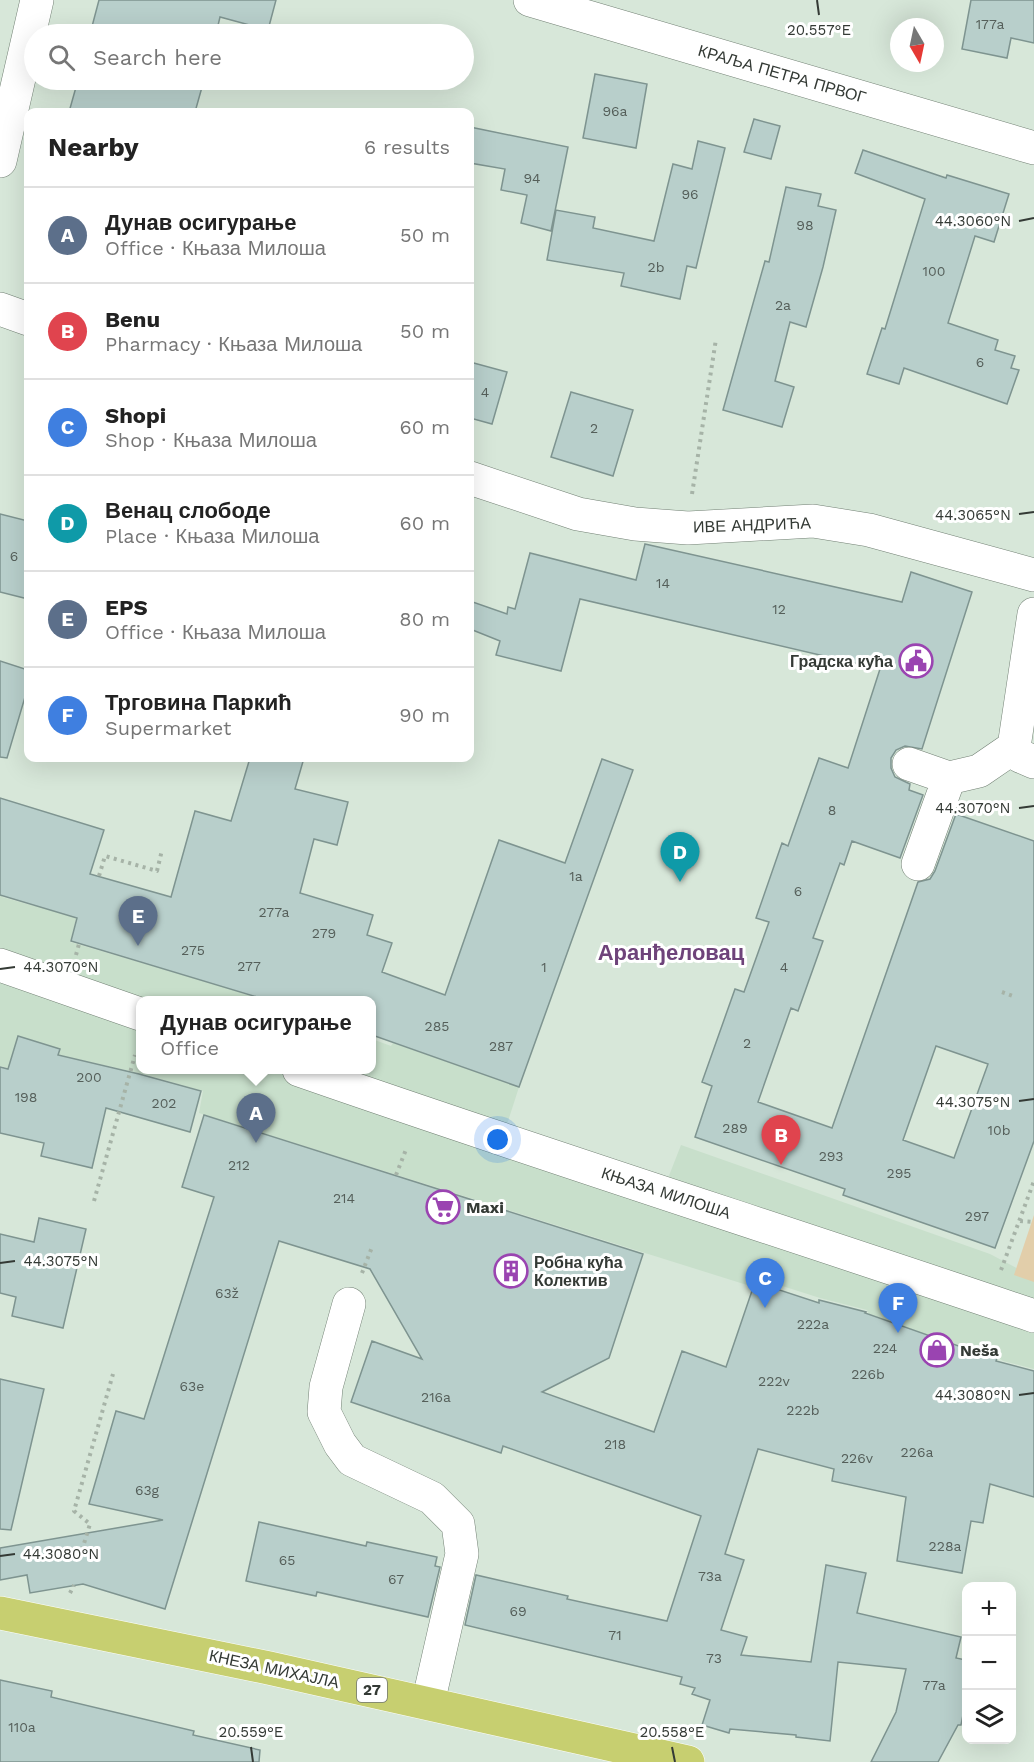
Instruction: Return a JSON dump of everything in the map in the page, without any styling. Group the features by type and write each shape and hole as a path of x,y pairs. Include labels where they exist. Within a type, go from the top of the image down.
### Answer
{"main road":[{"name":"КНЕЗА МИХАЈЛА","path":"0,1613 257,1665 688,1762"}],"street":[{"path":"31,24 37,0"},
{"name":"КРАЉА ПЕТРА ПРВОГ","path":"530,0 1034,148"},
{"path":"0,161 24,57"},
{"path":"0,309 24,318"},
{"name":"ИВЕ АНДРИЋА","path":"474,479 578,514 635,524 688,528 813,521 869,530 1034,575"},
{"path":"909,764 950,778 979,771 1024,754 1034,614"},
{"path":"918,864 950,778"},
{"path":"0,965 136,1012"},
{"name":"КЊАЗА МИЛОША","path":"311,1074 501,1140 1034,1316"},
{"path":"349,1305 326,1387 324,1412 340,1444 352,1460 432,1498 458,1524 462,1554 428,1703"}],"path":[{"path":"688,528 716,339"},
{"path":"99,876 105,856 156,871 162,850"},
{"path":"76,956 80,944"},
{"path":"1002,992 1013,996"},
{"path":"94,1201 135,1055"},
{"path":"396,1175 407,1147"},
{"path":"1001,1270 1034,1181"},
{"path":"1020,1221 1034,1222"},
{"path":"82,1550 90,1524 74,1510 113,1374"}],"shaded area":[{"path":"0,886 5,887 2,897 34,906 37,899 78,911 70,942 251,996 136,996 136,1072 68,1057 62,1080 0,1066"},
{"path":"376,1040 391,1046 393,1043 519,1087 502,1140 663,1191 681,1145 990,1254 1034,1277 1034,1369 1003,1361 998,1357 965,1346 962,1350 916,1334 917,1331 869,1314 867,1310 754,1277 747,1285 199,1113 203,1091 143,1074 376,1074"},
{"path":"1034,1215 1034,1282 1014,1275"}],"building":[{"path":"99,0 276,0 270,24 246,24 220,17 218,24 93,24"},
{"path":"971,0 1034,0 1034,43 1011,38 1007,58 962,49"},
{"path":"595,74 647,84 636,148 583,138"},
{"path":"75,90 201,90 196,108 70,108"},
{"path":"754,119 780,126 771,159 744,152"},
{"path":"474,128 568,147 551,231 521,223 527,195 501,190 505,169 474,164"},
{"path":"698,141 725,148 696,268 687,266 680,299 621,286 624,273 547,260 556,210 595,217 593,228 654,241 673,164 692,169"},
{"path":"863,150 946,178 947,175 1009,194 994,242 975,236 948,323 998,340 995,350 1015,356 1011,368 1019,370 1007,404 904,368 899,384 867,374 882,328 885,329 925,199 855,173"},
{"path":"786,187 821,194 818,206 836,210 806,327 790,322 775,381 794,387 782,427 723,410 765,261 769,262"},
{"path":"474,363 507,372 492,424 474,419"},
{"path":"571,392 633,410 613,476 551,457"},
{"path":"0,514 24,520 24,598 0,592"},
{"path":"645,544 902,602 911,572 972,592 922,749 905,746 896,750 891,758 891,768 895,777 910,784 909,790 923,795 900,858 852,841 844,865 840,863 813,938 823,941 798,1011 791,1008 758,1102 832,1128 918,882 930,879 935,871 956,814 1034,841 1034,1141 995,1248 843,1195 845,1189 695,1137 712,1086 702,1082 735,989 744,992 769,922 756,918 782,843 788,846 819,758 848,768 880,669 580,599 561,671 496,655 500,641 474,631 474,602 507,614 508,607 515,609 530,553 636,580","holes":["936,1046 988,1064 954,1158 903,1140"]},
{"path":"0,661 24,669 24,701 7,758 0,757"},
{"path":"602,759 633,770 519,1087 376,1036 376,996 254,996 71,941 77,918 0,895 0,798 104,830 90,874 171,897 195,811 231,821 249,762 303,762 295,789 348,802 337,845 314,839 300,893 373,915 367,935 392,943 382,972 445,995 499,840 565,863"},
{"path":"18,1036 60,1049 58,1055 201,1091 190,1132 106,1108 92,1168 41,1156 44,1143 0,1133 0,1067 8,1069"},
{"path":"204,1115 643,1254 609,1358 542,1392 654,1432 682,1351 726,1367 755,1282 819,1303 819,1300 866,1312 997,1358 996,1361 1034,1371 1034,1497 990,1484 983,1523 971,1521 962,1573 897,1561 906,1497 832,1481 834,1469 758,1449 725,1554 744,1560 721,1630 747,1637 741,1655 811,1662 826,1565 866,1573 857,1613 961,1637 956,1658 962,1659 962,1720 938,1762 871,1762 896,1712 906,1669 838,1662 830,1741 796,1737 796,1735 730,1729 729,1733 702,1725 710,1700 692,1694 695,1688 680,1684 682,1677 465,1625 476,1575 568,1596 567,1599 667,1621 701,1516 503,1446 501,1453 351,1402 372,1341 422,1359 370,1269 279,1241 165,1609 83,1584 30,1593 27,1575 0,1580 0,1548 163,1520 89,1504 116,1411 144,1419 214,1197 182,1187"},
{"path":"39,1218 86,1229 63,1328 12,1316 16,1297 0,1293 0,1234 34,1242"},
{"path":"0,1379 44,1389 11,1530 0,1529"},
{"path":"259,1522 366,1546 367,1542 437,1557 435,1566 440,1567 428,1617 317,1592 316,1596 246,1581"},
{"path":"0,1680 52,1691 51,1697 194,1731 193,1735 260,1750 259,1762 0,1762"}],"place":[{"name":"Градска кућа","path":"916,661"},
{"name":"Венац слободе","path":"680,882"},
{"name":"EPS","path":"138,946"},
{"name":"Дунав осигурање","path":"256,1143"},
{"name":"Benu","path":"781,1165"},
{"name":"Maxi","path":"443,1207"},
{"name":"Робна кућа Колектив","path":"511,1271"},
{"name":"Shopi","path":"765,1308"},
{"name":"Трговина Паркић","path":"898,1333"},
{"name":"Neša","path":"937,1350"}],"district":[{"name":"Аранђеловац","path":"671,952"}]}
